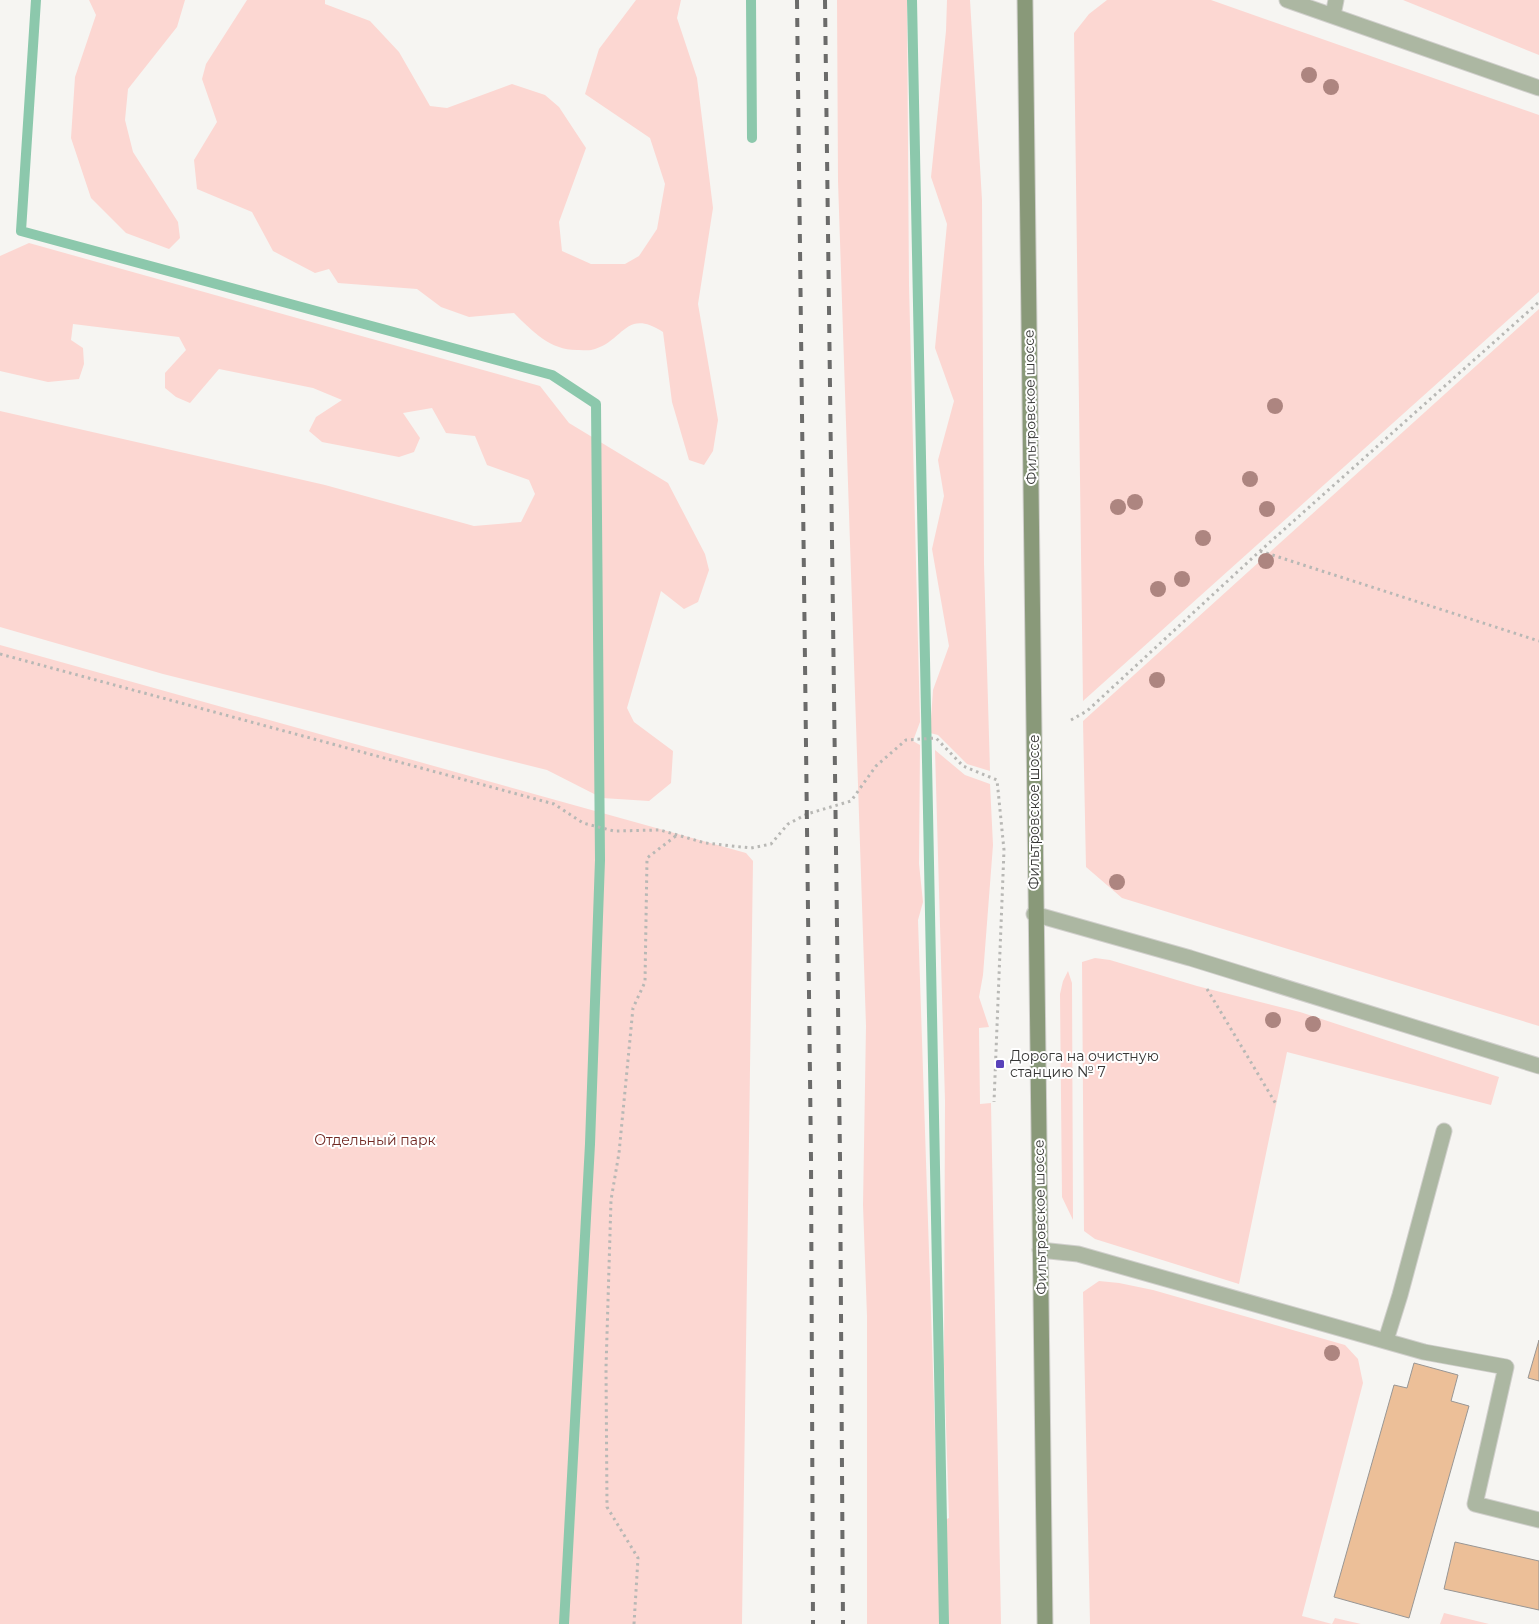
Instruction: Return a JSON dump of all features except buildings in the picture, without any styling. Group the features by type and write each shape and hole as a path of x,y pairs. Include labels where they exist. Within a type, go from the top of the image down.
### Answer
{"main road":[{"name":"Фильтровское шоссе","path":"1025,0 1034,914 1045,1624"}],"lane":[{"path":"1287,0 1311,4 1333,15 1539,88"},
{"path":"1333,15 1336,0"},
{"path":"1034,914 1190,958 1539,1066"},
{"path":"1386,1340 1444,1131"},
{"path":"1040,1250 1078,1254 1424,1352 1506,1368 1475,1504 1539,1520"}],"path":[{"path":"1071,720 1087,711 1260,551 1539,302"},
{"path":"1260,551 1539,641"},
{"path":"0,654 554,804 583,823 614,831 660,830 705,843 734,847 751,848 771,844 788,824 807,814 851,801 876,766 906,740 936,738 963,766 997,780 1004,850 994,1102"},
{"path":"634,1624 638,1558 607,1507 606,1368 611,1200 619,1152 633,1008 645,982 647,858 678,835"},
{"path":"1190,958 1276,1104"}],"green space":[{"path":"89,0 185,0 177,27 128,89 125,120 133,152 178,222 180,238 169,249 126,233 91,198 71,138 75,77 96,15"},
{"path":"247,0 325,0 325,4 370,21 399,52 430,106 447,108 512,84 545,95 559,107 586,148 559,222 562,251 591,264 625,264 639,256 657,229 665,184 650,138 585,94 599,49 636,0 681,0 677,18 697,78 713,208 698,304 718,420 713,451 704,465 689,460 672,402 663,332 651,325 633,324 605,345 595,349 569,349 551,344 543,339 514,313 469,317 441,307 417,289 338,283 329,269 315,273 273,251 252,212 197,189 194,160 217,122 202,79 206,64"},
{"path":"837,0 907,0 909,285 920,722 913,741 920,745 919,864 923,902 918,920 938,1523 949,1518 944,1364 945,1101 935,750 965,775 990,784 993,845 983,975 979,997 989,1027 979,1028 980,1104 991,1103 1001,1624 867,1624 867,1316 863,1205 866,1026 838,181"},
{"path":"947,0 970,0 982,200 984,564 990,771 967,764 938,735 930,733 933,690 949,646 932,549 944,496 938,460 954,401 935,348 947,224 931,177 946,31"},
{"path":"1107,0 1211,0 1539,115 1539,292 1083,701 1074,33 1089,14"},
{"path":"1403,0 1539,0 1539,55"},
{"path":"29,243 540,386 569,423 668,483 705,554 709,570 698,602 684,609 661,591 627,708 634,722 673,751 671,783 649,801 602,798 547,770 163,674 0,627 0,411 325,485 474,526 521,522 535,494 529,480 487,465 475,436 446,433 432,408 403,413 420,438 414,452 399,457 322,442 309,431 316,417 342,400 313,388 219,369 190,403 176,397 165,388 165,373 186,350 179,337 73,324 71,340 83,348 84,364 79,379 48,382 0,371 0,256"},
{"path":"1539,309 1539,1026 1122,898 1086,867 1083,721"},
{"name":"Отдельный парк","path":"0,645 746,853 753,861 742,1624 0,1624"},
{"path":"1095,958 1110,960 1197,986 1300,1012 1499,1077 1491,1105 1287,1052 1239,1284 1095,1239 1084,1231 1082,962"},
{"path":"1068,971 1072,983 1073,1220 1062,1197 1060,994"},
{"path":"1099,1281 1153,1290 1345,1345 1358,1359 1363,1383 1302,1616 1332,1624 1090,1624 1083,1292"},
{"path":"1444,1613 1489,1624 1440,1624"},
{"path":"1335,1618 1361,1624 1332,1624"}],"waterway":[{"path":"36,0 21,231 552,375 596,404 600,860 590,1144 564,1624"},
{"path":"751,0 752,138"},
{"path":"912,0 944,1624"}],"railway":[{"path":"797,0 811,1159 813,1624"},
{"path":"825,0 840,1158 843,1624"}],"place":[{"name":"Дорога на очистную станцию № 7","path":"1000,1064"}]}
